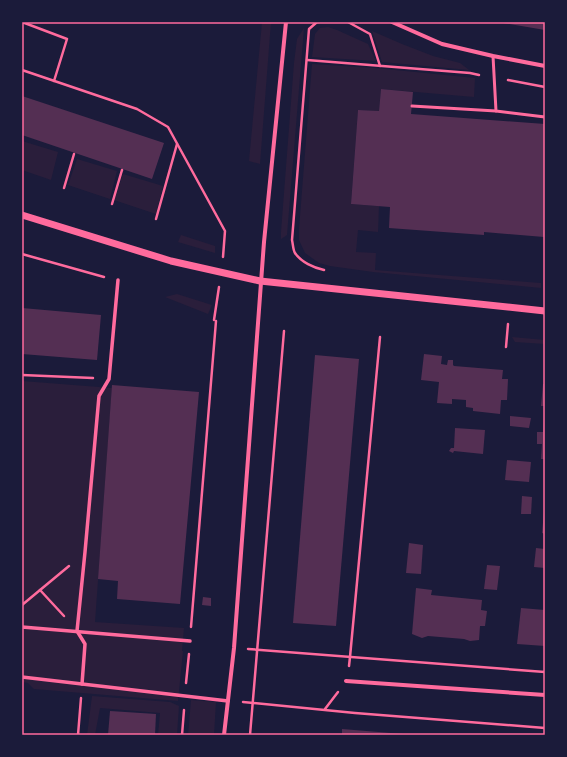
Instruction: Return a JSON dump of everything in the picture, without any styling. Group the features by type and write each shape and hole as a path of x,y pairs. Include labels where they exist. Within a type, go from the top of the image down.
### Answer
{"street":[{"path":"224,735 234,648 260,281 286,22"},
{"path":"392,22 442,44 545,66"},
{"path":"22,215 171,261 260,281 545,311"},
{"path":"82,684 85,644 77,631 86,552 99,396 109,379 118,280"},
{"path":"22,627 190,641"},
{"path":"22,677 228,701"},
{"path":"346,681 545,695"}],"lane":[{"path":"493,56 496,111"},
{"path":"412,106 496,111 545,117"}],"path":[{"path":"22,22 67,39 54,81"},
{"path":"319,22 309,29 292,240 295,253 303,261 319,269 325,270"},
{"path":"348,22 370,34 380,66"},
{"path":"307,60 470,73 545,87"},
{"path":"22,70 137,109 168,127 225,231 222,273 215,321 182,735"},
{"path":"156,219 177,144"},
{"path":"64,188 74,154"},
{"path":"112,204 122,170"},
{"path":"22,254 118,280"},
{"path":"506,347 510,308"},
{"path":"250,735 284,331"},
{"path":"350,657 380,337"},
{"path":"22,375 109,379"},
{"path":"22,605 86,552"},
{"path":"40,590 77,631"},
{"path":"262,650 545,672"},
{"path":"78,735 82,684"},
{"path":"228,701 363,714 545,728"}],"shaded area":[{"path":"262,22 271,22 260,164 249,161"},
{"path":"328,27 368,44 376,61 312,57 315,34 320,28"},
{"path":"304,28 287,235 281,239 294,63 297,39"},
{"path":"372,31 433,56 460,63 469,70 382,62"},
{"path":"312,64 375,68 475,78 474,97 381,89 379,111 358,110 351,204 379,206 378,232 358,230 356,252 376,253 375,270 541,283 541,288 373,272 330,266 319,263 305,253 299,240 299,229"},
{"path":"22,141 58,152 51,180 22,170"},
{"path":"77,159 117,171 110,199 68,185"},
{"path":"123,174 163,186 156,214 114,200"},
{"path":"181,235 215,246 215,253 178,242"},
{"path":"177,294 212,305 208,314 165,297"},
{"path":"512,337 545,340 545,344 515,342"},
{"path":"22,381 112,388 95,622 184,628 178,701 34,689 28,683 22,682"},
{"path":"92,696 170,702 179,706 177,735 158,735 160,713 100,708 95,735 87,735"},
{"path":"191,700 216,702 214,735 188,735"}],"building":[{"path":"545,22 545,30 503,23"},
{"path":"381,89 413,92 411,114 545,124 544,237 484,232 484,235 389,228 390,207 351,204 358,110 379,111"},
{"path":"22,96 164,143 152,179 22,135"},
{"path":"22,308 101,315 97,360 22,354"},
{"path":"424,354 442,356 441,364 447,365 448,360 453,360 454,366 503,370 502,379 508,379 507,400 501,400 500,414 473,411 473,408 466,407 466,400 452,399 452,404 437,403 439,382 421,380"},
{"path":"315,355 359,359 336,626 293,623"},
{"path":"543,384 545,384 545,406 541,406"},
{"path":"112,385 199,392 180,604 117,599 118,581 98,579"},
{"path":"510,416 531,418 529,428 510,426"},
{"path":"544,418 545,459 541,459 542,444 537,444 537,432 543,432"},
{"path":"455,428 485,430 483,454 454,451 453,453 449,451 451,448 454,448"},
{"path":"507,460 531,462 529,482 505,480"},
{"path":"522,496 532,497 531,514 521,514"},
{"path":"545,512 545,534 542,533"},
{"path":"409,543 423,545 421,574 406,573"},
{"path":"536,548 545,549 545,568 534,567"},
{"path":"487,565 500,566 497,590 484,589"},
{"path":"416,588 432,590 431,595 482,600 481,610 487,611 485,626 480,626 479,640 470,641 464,639 428,636 422,638 412,634"},
{"path":"203,597 211,598 211,606 202,605"},
{"path":"521,608 545,610 545,646 517,644"},
{"path":"110,711 156,714 155,735 108,735"},
{"path":"342,729 403,734 403,735 342,735"}]}
